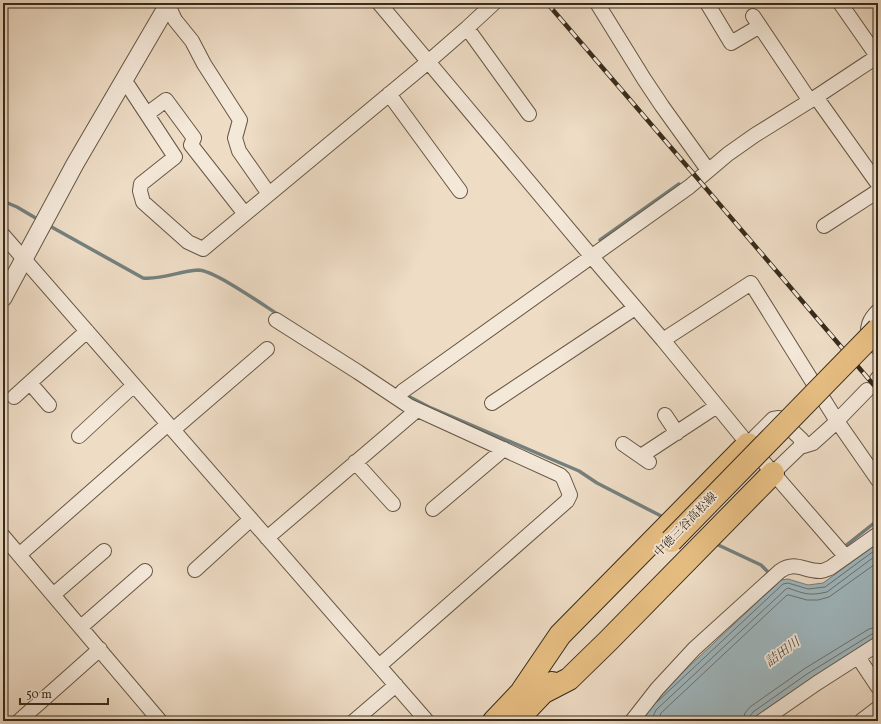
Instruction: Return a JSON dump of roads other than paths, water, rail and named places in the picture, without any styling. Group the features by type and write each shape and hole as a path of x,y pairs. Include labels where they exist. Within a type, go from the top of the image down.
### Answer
{"main road":[{"name":"中徳三谷高松線","path":"494,721 532,692 677,544 878,329"},
{"name":"中徳三谷高松線","path":"677,544 878,349"},
{"path":"532,692 560,635 748,444"},
{"path":"532,692 569,678 608,641 773,473"},
{"name":"中徳三谷高松線","path":"516,721 532,692"}],"street":[{"path":"379,3 663,340 748,444 846,557"},
{"path":"147,114 166,100 194,138 191,145 142,184 140,192 143,202 188,242 203,249 428,62 494,3"},
{"path":"597,3 644,79 708,170"},
{"path":"707,3 731,43 756,21 878,184"},
{"path":"397,398 403,391 689,187 708,170 755,134 813,99 877,56 840,3"},
{"path":"3,298 75,164 168,4"},
{"path":"168,4 176,20 192,41 204,64 240,120 235,138 239,151 269,194"},
{"path":"467,28 529,114"},
{"path":"123,82 129,87 175,157"},
{"path":"389,94 460,191"},
{"path":"191,145 245,214"},
{"path":"824,226 878,191"},
{"path":"3,236 428,721"},
{"path":"663,340 750,283 837,421 878,480"},
{"path":"492,403 635,308"},
{"path":"878,311 872,317 868,327 868,339 878,349"},
{"path":"276,320 417,410 560,474 570,495 567,501 379,666"},
{"path":"14,397 87,331"},
{"path":"19,555 171,427 267,349"},
{"path":"30,383 49,405"},
{"path":"79,436 134,385"},
{"path":"773,473 800,448 813,443 867,390"},
{"path":"623,444 645,459 677,433 717,406"},
{"path":"267,538 417,410"},
{"path":"665,415 677,433"},
{"path":"748,444 773,419 779,418 802,440 800,448"},
{"path":"433,509 504,449"},
{"path":"355,462 393,504"},
{"path":"195,570 251,519"},
{"path":"632,721 657,689 694,648 785,567 793,565 822,571 830,568 878,534"},
{"path":"3,536 160,721"},
{"path":"53,595 104,550"},
{"path":"81,627 145,571"},
{"path":"762,721 817,682 878,644"},
{"path":"19,721 100,650"},
{"path":"858,657 878,687"},
{"path":"354,721 396,685"},
{"path":"861,721 878,708"}],"water":[{"name":"詰田川","path":"878,543 878,641 756,721 642,721 648,705 781,580 788,579 808,585 823,583"}],"waterway":[{"path":"600,240 679,184"},
{"path":"3,201 17,207 39,220"},
{"path":"48,225 143,278 157,278 198,270 226,282 251,296 279,315"},
{"path":"404,394 429,407 579,471 597,483 665,518"},
{"path":"844,547 878,520"},
{"path":"714,543 761,565 770,574"}],"railway":[{"path":"547,3 878,390"}]}
